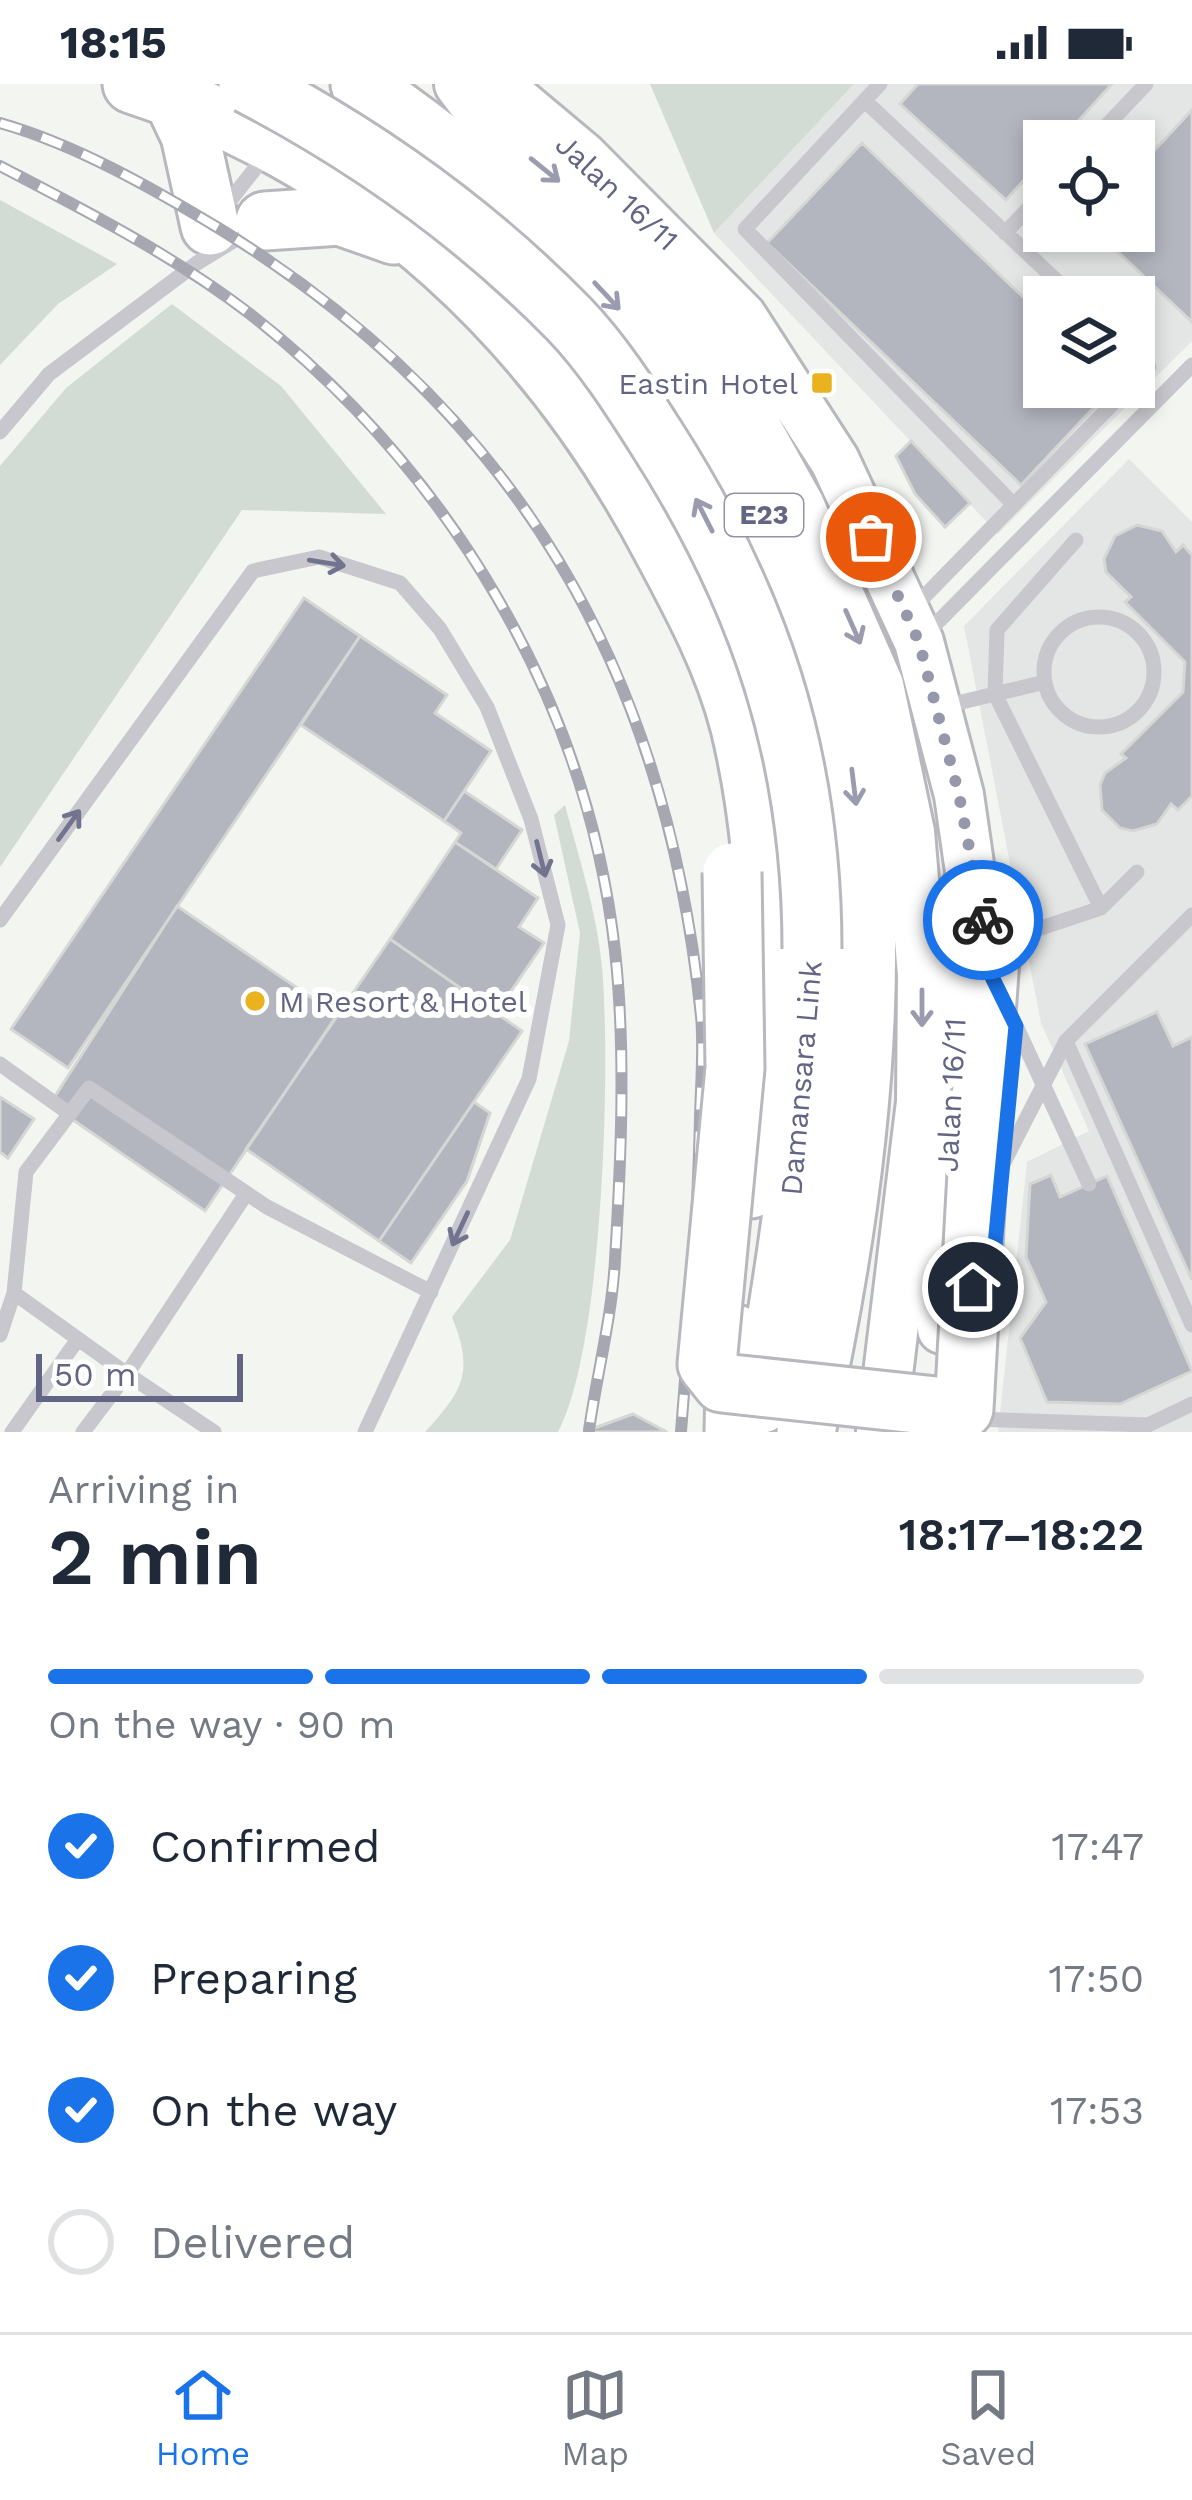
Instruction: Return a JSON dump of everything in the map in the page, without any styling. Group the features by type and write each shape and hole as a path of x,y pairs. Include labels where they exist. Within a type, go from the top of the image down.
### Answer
{"highway":[{"name":"Damansara Link","path":"248,84 403,176 500,252 573,323 694,497 737,582 775,683 812,856 811,1026 780,1298 757,1432"},
{"name":"Damansara Link","path":"360,84 443,140 556,241 659,353 710,424 769,526 824,654 847,738 866,905 856,1094 837,1292"},
{"path":"152,90 190,135 267,200 431,249"},
{"path":"152,90 267,200 340,216 431,249 486,298 579,408 624,476 717,658 740,727 766,884 764,1076 734,1349 734,1432"},
{"path":"676,575 732,872 735,1068 706,1364 722,1383 959,1411 967,1402 968,1276 996,994 972,885"},
{"path":"837,1292 837,1432"},
{"name":"E23","path":"806,1432 837,1292"}],"main road":[{"path":"537,84 583,157"},
{"path":"462,85 489,124 571,191 658,280 724,371 800,506 879,685 910,832 922,975 921,1102 881,1432"},
{"name":"Jalan 16/11","path":"462,85 502,89 583,157 742,317 835,461 913,628 938,708 972,885 958,951 968,1276 944,1425"}],"lane":[{"path":"880,84 746,229 1013,505"},
{"path":"1112,120 1146,84"},
{"path":"865,101 1052,276"},
{"path":"0,432 50,374 267,200"},
{"path":"1006,233 1023,215"},
{"path":"913,628 1192,365"},
{"path":"913,628 1013,505 1108,408"},
{"path":"1076,540 997,630 994,694 1101,908"},
{"path":"0,920 253,571 319,557 400,583 440,628 487,707 531,819 558,925 529,1078 365,1432"},
{"path":"1098,616 1134,628 1153,661 1149,695 1139,709 1110,726 1076,722 1062,712 1045,682 1051,645 1079,620 1098,616"},
{"path":"938,708 1045,682"},
{"path":"996,994 1101,908 1137,872"},
{"path":"968,1276 1009,1144 1066,1041 1192,915"},
{"path":"996,994 1001,1179"},
{"path":"996,994 1089,1184"},
{"path":"1066,1041 1192,1325"},
{"path":"0,1064 70,1114"},
{"path":"0,1335 14,1293 26,1172 89,1088 246,1194 356,1258 431,1292"},
{"path":"82,1432 127,1374 246,1194"},
{"path":"14,1293 214,1432"},
{"path":"13,1432 78,1339"},
{"path":"1074,1402 1076,1422"},
{"path":"944,1425 1148,1425 1192,1404"}],"shaded area":[{"path":"650,84 854,84 714,233"},
{"path":"854,84 1192,84 1192,341 1155,378 1155,276 1023,276 1023,408 1125,408 998,534 714,233"},
{"path":"0,200 117,264 58,304 0,365"},
{"path":"172,304 281,386 386,514 242,510 0,867 0,466 66,388"},
{"path":"1129,459 1192,522 1192,1432 998,1432 1027,1162 1089,1131 1041,1023 964,626"},
{"path":"565,805 596,926 605,1012 600,1206 585,1338 573,1392 558,1432 425,1432 449,1404 461,1379 463,1352 452,1317 510,1240 569,1041 580,933 554,815"}],"building":[{"path":"918,84 1112,84 1079,120 1023,120 1023,181 1006,200 900,104"},
{"path":"1192,110 1192,322 1155,287 1155,276 1143,276 1118,252 1155,252 1155,150"},
{"path":"862,143 1023,297 1023,408 1093,408 1021,485 767,243"},
{"path":"911,441 970,503 945,527 915,494 896,456"},
{"path":"1137,525 1162,531 1176,552 1183,545 1192,555 1192,796 1178,810 1171,804 1157,824 1133,831 1120,828 1102,810 1100,785 1105,773 1126,758 1121,754 1183,692 1185,662 1125,602 1131,597 1106,572 1104,559 1115,536"},
{"path":"304,598 360,636 68,1068 11,1029"},
{"path":"360,636 447,695 435,713 491,751 444,821 301,725"},
{"path":"464,791 522,830 496,869 455,842 461,833 444,821"},
{"path":"455,842 538,898 519,927 544,943 496,1013 390,939"},
{"path":"177,906 337,1015 205,1211 50,1104"},
{"path":"390,939 522,1031 379,1241 246,1149"},
{"path":"1157,1012 1173,1046 1192,1037 1192,1280 1085,1044"},
{"path":"0,1097 34,1119 8,1158 0,1152"},
{"path":"474,1102 490,1113 467,1181 411,1263 379,1241"},
{"path":"1051,1175 1060,1197 1107,1176 1192,1371 1120,1404 1047,1402 1020,1338 1046,1302 1026,1257 1030,1184"},
{"path":"633,1414 667,1432 584,1432 589,1430"}],"railway":[{"path":"0,123 86,155 141,183 220,229 325,301 416,381 493,467 559,561 612,663 653,773 682,890 701,1016 697,1195 681,1432"},
{"path":"0,166 191,272 250,314 321,376 387,443 445,517 496,596 539,680 574,767 599,858 618,989 621,1106 615,1260 589,1430"}],"way so far":[{"path":"871,537 919,642 959,795 972,885 983,920"}],"place":[{"name":"Eastin Hotel","path":"822,383"},
{"name":"M Resort & Hotel","path":"255,1001"}],"route":[{"path":"973,1287 987,1280 993,1266 1016,1026 992,977 991,944 983,920"}]}
